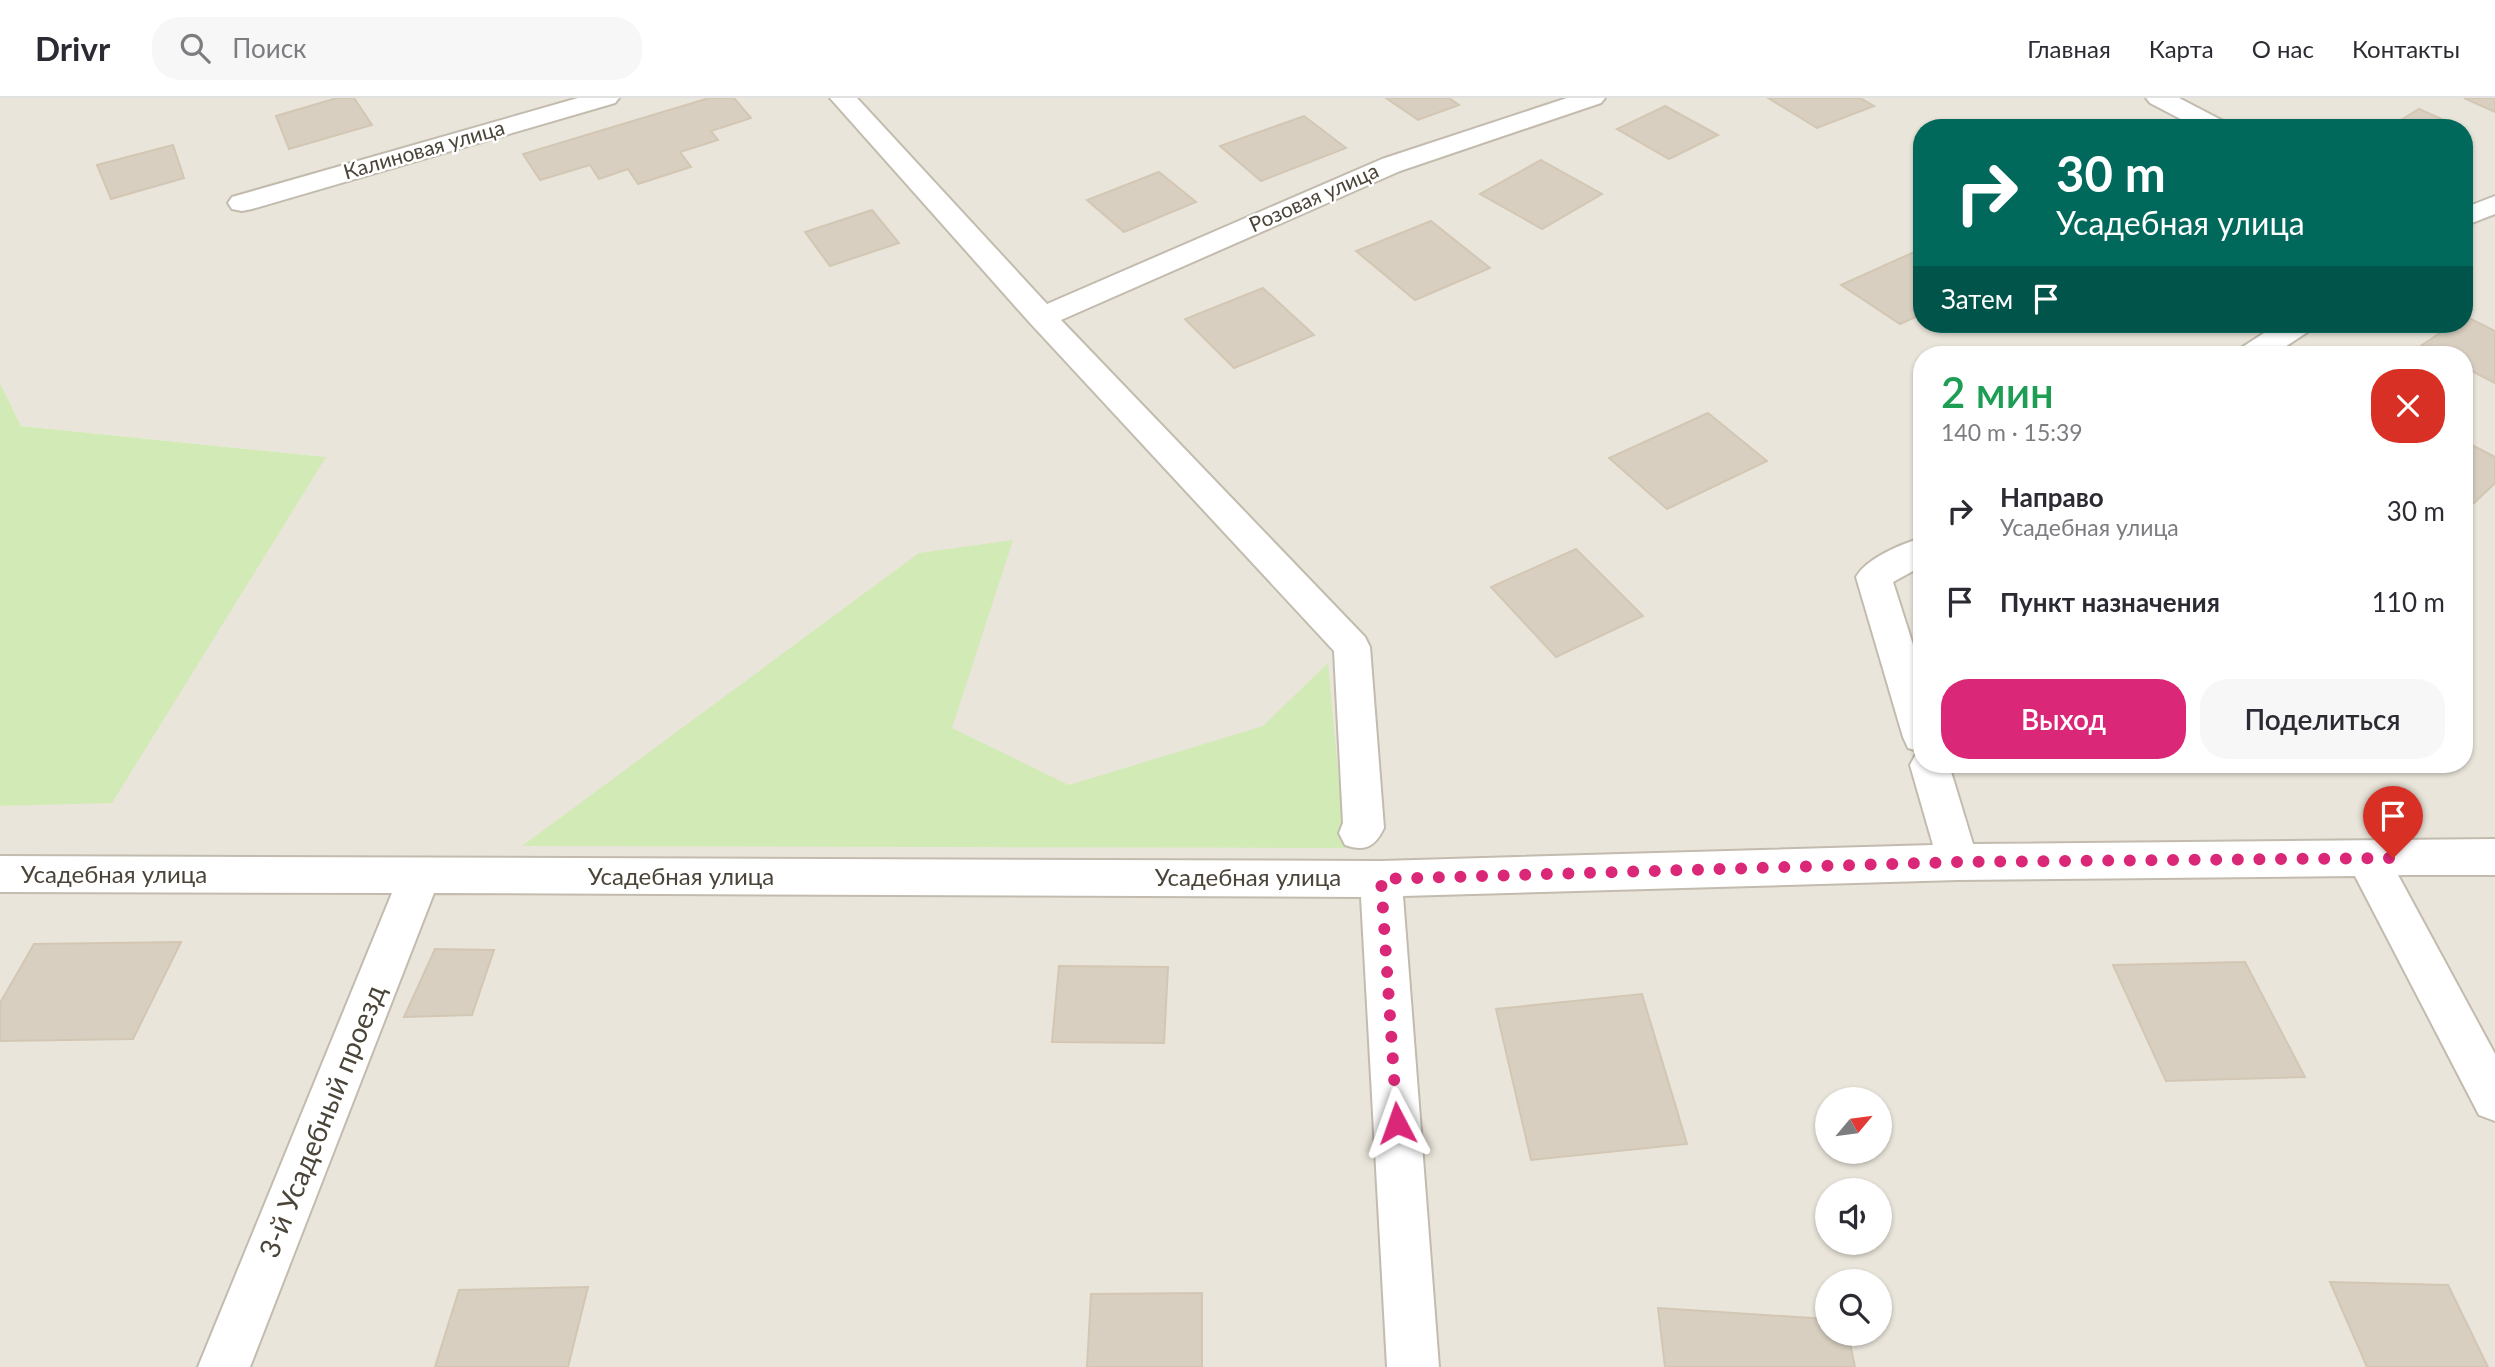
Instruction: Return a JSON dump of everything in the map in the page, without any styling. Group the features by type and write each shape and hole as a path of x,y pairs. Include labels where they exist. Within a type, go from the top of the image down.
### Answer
{"street":[{"name":"Калиновая улица","path":"242,203 606,98"},
{"path":"843,98 1042,317 1352,647 1364,828 1359,833"},
{"name":"Розовая улица","path":"1042,317 1391,165 1592,98"},
{"path":"2159,98 2200,119"},
{"path":"2473,214 2495,204"},
{"path":"2265,346 2285,333"},
{"path":"1913,555 1874,576 1913,707"},
{"path":"1932,773 1958,862"},
{"name":"Усадебная улица","path":"0,874 1381,879 1958,862 2495,857"},
{"path":"2367,858 2495,1099"},
{"name":"3-й Усадебный проезд","path":"224,1367 420,876"},
{"path":"1381,879 1413,1367"}],"shaded area":[{"path":"0,98 2495,98 2495,1367 0,1367 0,806 112,802 325,457 21,426 0,383"}],"green space":[{"path":"0,383 21,426 326,457 112,803 0,806"},
{"path":"1013,540 952,728 1069,785 1263,726 1328,663 1345,848 522,846 919,553"}],"building":[{"path":"337,98 354,98 372,125 289,149 276,116"},
{"path":"709,98 734,98 751,118 711,131 718,140 680,152 691,167 638,184 628,169 599,179 590,165 540,180 523,154"},
{"path":"1386,98 1449,98 1459,105 1418,120"},
{"path":"1768,98 1860,98 1874,106 1817,128"},
{"path":"2464,98 2495,98 2495,112"},
{"path":"1665,106 1718,135 1669,159 1617,129"},
{"path":"2419,109 2442,119 2403,119"},
{"path":"1304,116 1346,148 1261,181 1220,146"},
{"path":"173,145 184,178 111,199 97,165"},
{"path":"1541,160 1602,194 1542,229 1480,194"},
{"path":"1159,172 1196,202 1124,232 1087,200"},
{"path":"872,210 899,243 830,266 805,232"},
{"path":"1431,221 1490,268 1415,300 1356,251"},
{"path":"1913,252 1913,318 1900,324 1841,285"},
{"path":"1263,288 1314,335 1234,368 1185,319"},
{"path":"2473,320 2495,331 2495,383 2473,372 2473,346 2422,345 2440,333 2473,333"},
{"path":"1708,413 1767,461 1667,509 1609,458"},
{"path":"2473,446 2495,457 2495,483 2474,503"},
{"path":"1576,549 1643,616 1556,657 1491,587"},
{"path":"181,942 133,1039 0,1041 0,1003 34,944"},
{"path":"435,949 494,950 472,1015 404,1017"},
{"path":"2245,962 2305,1077 2166,1081 2113,965"},
{"path":"1059,966 1168,967 1164,1043 1052,1042"},
{"path":"1642,994 1687,1144 1531,1160 1496,1009"},
{"path":"2330,1282 2448,1285 2488,1367 2367,1367"},
{"path":"588,1287 568,1367 435,1367 459,1290"},
{"path":"1202,1293 1202,1367 1087,1367 1091,1294"},
{"path":"1658,1308 1815,1318 1815,1346 1851,1346 1855,1367 1665,1367"}],"route":[{"path":"1397,1123 1381,879 1958,862 2393,858"}]}
